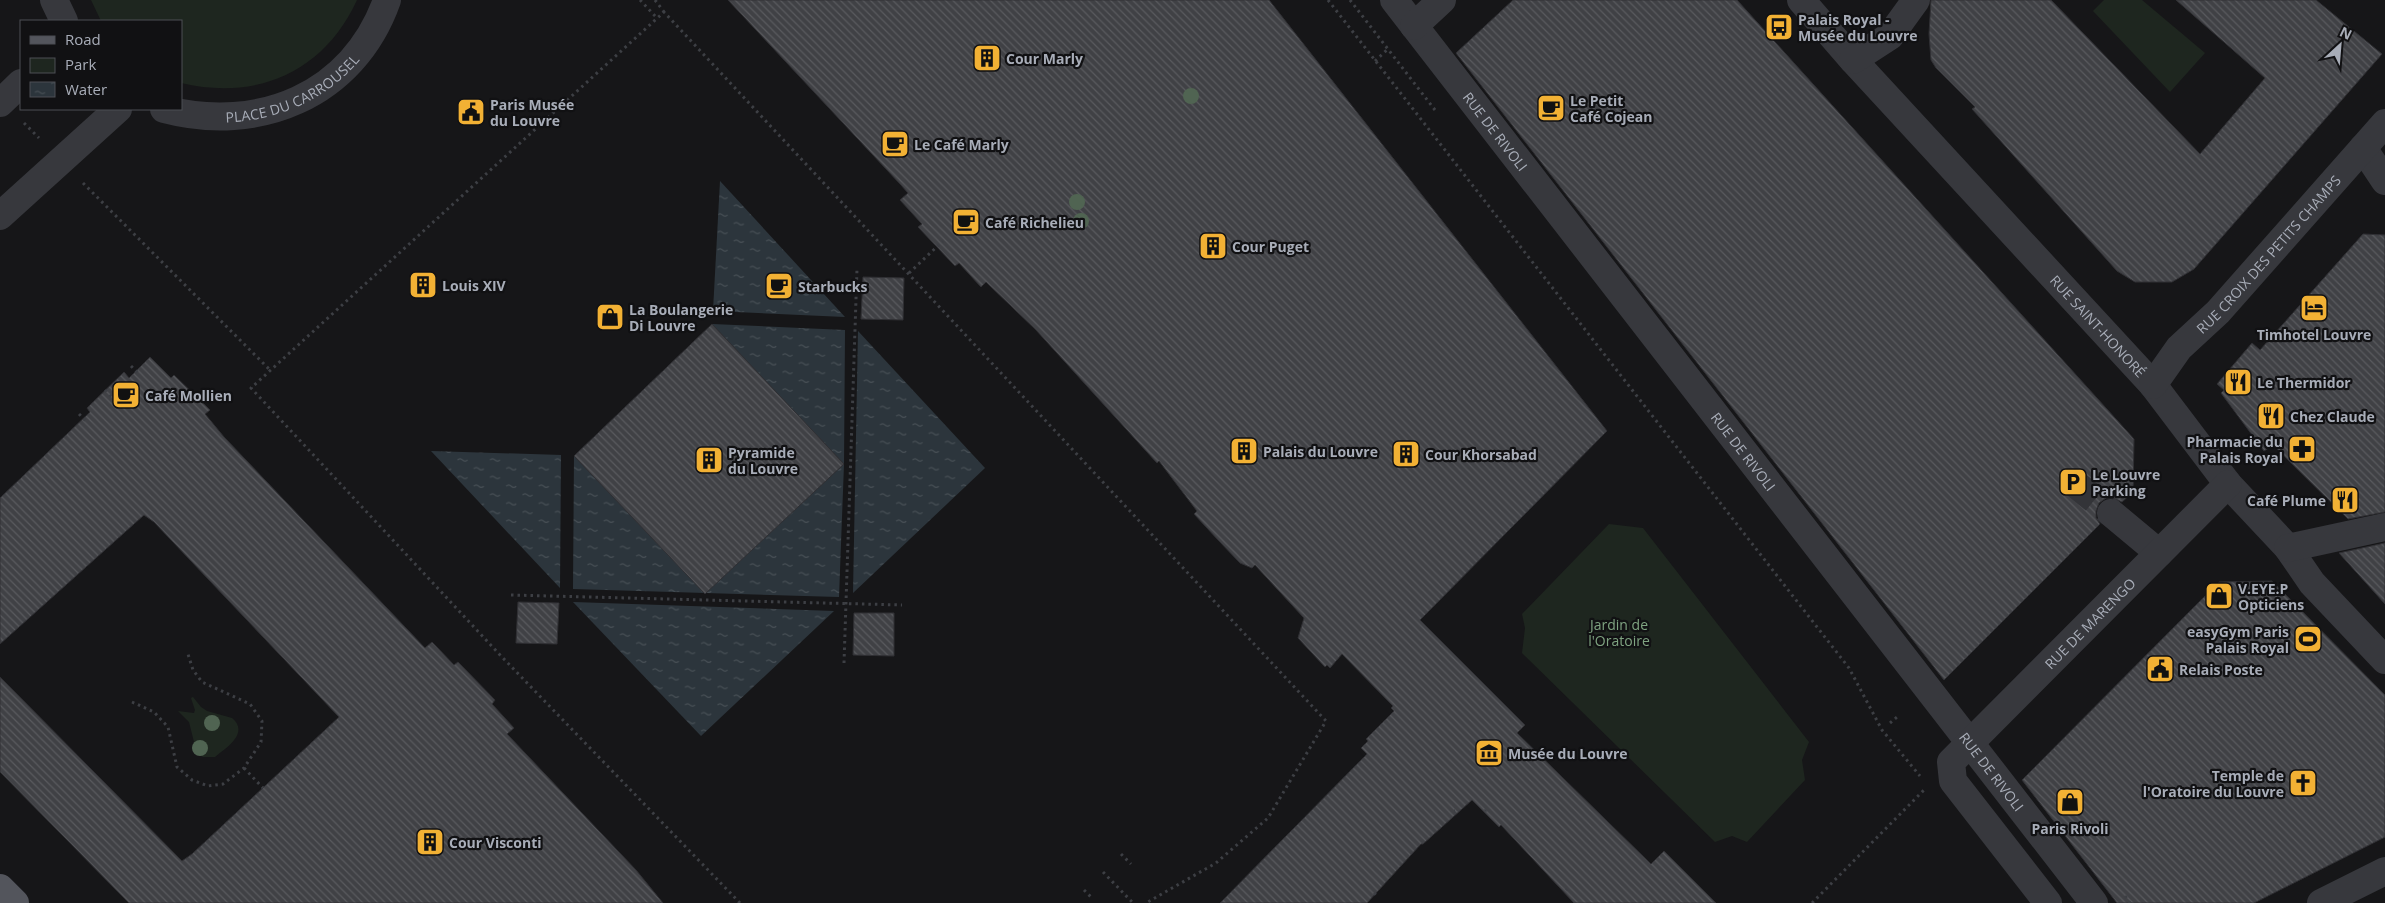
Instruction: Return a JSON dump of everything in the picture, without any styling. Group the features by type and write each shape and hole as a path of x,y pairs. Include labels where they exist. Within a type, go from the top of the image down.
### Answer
{"main road":[{"path":"0,888 15,903"}],"street":[{"path":"54,0 64,20"},
{"name":"PLACE DU CARROUSEL","path":"168,110 191,116 222,118 252,116 282,107 309,95 334,76 356,55 373,30 387,0"},
{"name":"RUE DE RIVOLI","path":"1394,0 2094,903"},
{"path":"1414,26 1442,0"},
{"name":"RUE SAINT-HONORÉ","path":"1801,0 1853,60 2153,385 2228,484 2288,548 2312,583 2385,660"},
{"path":"1853,60 1890,36 1916,0"},
{"path":"0,103 20,84"},
{"path":"0,216 117,110"},
{"name":"RUE CROIX DES PETITS CHAMPS","path":"2153,385 2179,348 2218,312 2385,123"},
{"path":"2363,148 2385,181"},
{"name":"RUE DE MARENGO","path":"1951,762 2228,484"},
{"path":"2111,513 2159,554"},
{"path":"2288,548 2385,527"},
{"name":"RUE DE RIVOLI","path":"1951,762 1953,781 2048,903"},
{"path":"2321,903 2385,871"}],"path":[{"path":"640,0 657,18"},
{"path":"655,0 664,12 1326,721 1268,818 1216,863 1146,903"},
{"path":"1328,0 1850,668 1882,730 1923,779"},
{"path":"664,12 251,388 501,656 740,903"},
{"path":"22,120 40,139"},
{"path":"76,176 270,370"},
{"path":"908,273 943,241"},
{"path":"844,663 857,269"},
{"path":"131,366 138,373"},
{"path":"104,390 112,398"},
{"path":"79,414 86,421"},
{"path":"511,595 902,605"},
{"path":"132,702 154,712 168,727 177,766 192,780 208,786 223,784 244,768 261,742 262,720 250,704 202,682 193,670 188,654"},
{"path":"1890,722 1897,718"},
{"path":"244,768 263,788"},
{"path":"1812,903 1928,786"},
{"path":"1121,854 1131,864"},
{"path":"1103,872 1133,903"},
{"path":"1084,890 1093,899"}],"green space":[{"path":"91,0 357,0 343,25 326,46 307,63 285,75 261,84 236,88 209,88 182,83 182,20 101,20"},
{"path":"2104,0 2142,0 2205,53 2170,92 2093,11"},
{"name":"Jardin de l'Oratoire","path":"1609,524 1643,528 1809,742 1802,760 1805,780 1747,842 1732,836 1715,842 1522,653 1525,628 1522,614"},
{"path":"193,697 207,711 232,718 237,724 237,735 234,740 215,757 203,757 197,754 189,722 178,711 194,713 195,710 191,698"}],"water":[{"path":"720,181 845,317 713,311"},
{"path":"712,324 845,330 844,464"},
{"path":"858,331 985,468 853,593"},
{"path":"431,451 561,455 560,588"},
{"path":"574,456 705,593 573,589"},
{"path":"844,464 839,597 705,593"},
{"path":"573,602 834,611 701,736"}],"building":[{"name":"Palais du Louvre","path":"728,0 1269,0 1607,431 1420,620 1525,725 1517,733 1651,864 1664,851 1716,903 1574,903 1501,825 1499,827 1472,800 1421,844 1367,903 1220,903 1367,754 1361,748 1368,741 1366,739 1394,711 1391,708 1393,706 1342,654 1330,668 1327,665 1325,667 1298,638 1304,618 1255,565 1252,568 1240,563 1219,541 1194,514 1197,511 1159,461 1157,463 1036,330 986,282 981,287 959,263 955,266 918,227 922,224 900,200 908,193"},
{"path":"1513,0 1737,0 2134,439 2133,492 2122,502 2113,498 2106,498 2099,503 2096,518 2100,524 1944,680 1456,53"},
{"path":"1931,0 2051,0 2200,154 2265,78 2176,0 2316,0 2382,54 2194,269 2172,282 2135,282 2117,271 1972,109 1975,107 1936,68 1931,60 1929,34"},
{"path":"2363,234 2385,235 2385,512 2348,519 2273,445 2264,451 2221,393 2224,390 2217,384 2252,343 2260,350"},
{"path":"863,277 904,278 903,320 861,319"},
{"name":"Pyramide du Louvre","path":"712,324 844,464 705,594 574,456"},
{"path":"150,357 171,378 174,375 210,410 205,414 224,437 425,648 432,642 454,665 458,662 495,700 492,704 514,728 507,734 636,870 663,903 129,903 0,772 0,677 182,861 192,854 339,717 154,522 144,515 0,644 0,498 90,412 87,408 124,372 129,378"},
{"path":"2385,543 2385,604 2339,553"},
{"path":"2272,581 2385,695 2385,837 2254,903 2117,903 2022,780 2219,582"},
{"path":"518,602 559,603 557,644 516,643"},
{"path":"854,613 894,613 894,656 853,655"}],"tunnel":[{"path":"2073,482 2111,513"}],"place":[{"name":"Palais Royal - Musée du Louvre","path":"1779,27"},
{"name":"Cour Marly","path":"987,58"},
{"name":"Le Petit Café Cojean","path":"1551,108"},
{"name":"Paris Musée du Louvre","path":"471,112"},
{"name":"Le Café Marly","path":"895,144"},
{"name":"Café Richelieu","path":"966,222"},
{"name":"Cour Puget","path":"1213,246"},
{"name":"Louis XIV","path":"423,285"},
{"name":"Starbucks","path":"779,286"},
{"name":"Timhotel Louvre","path":"2314,308"},
{"name":"La Boulangerie Di Louvre","path":"610,317"},
{"name":"Le Thermidor","path":"2238,382"},
{"name":"Café Mollien","path":"126,395"},
{"name":"Chez Claude","path":"2271,416"},
{"name":"Pharmacie du Palais Royal","path":"2302,449"},
{"name":"Palais du Louvre","path":"1244,451"},
{"name":"Cour Khorsabad","path":"1406,454"},
{"name":"Pyramide du Louvre","path":"709,460"},
{"name":"Le Louvre Parking","path":"2073,482"},
{"name":"Café Plume","path":"2345,500"},
{"name":"V.EYE.P Opticiens","path":"2219,596"},
{"name":"easyGym Paris Palais Royal","path":"2308,639"},
{"name":"Relais Poste","path":"2160,669"},
{"name":"Musée du Louvre","path":"1489,753"},
{"name":"Temple de l'Oratoire du Louvre","path":"2303,783"},
{"name":"Paris Rivoli","path":"2070,802"},
{"name":"Cour Visconti","path":"430,842"}]}
